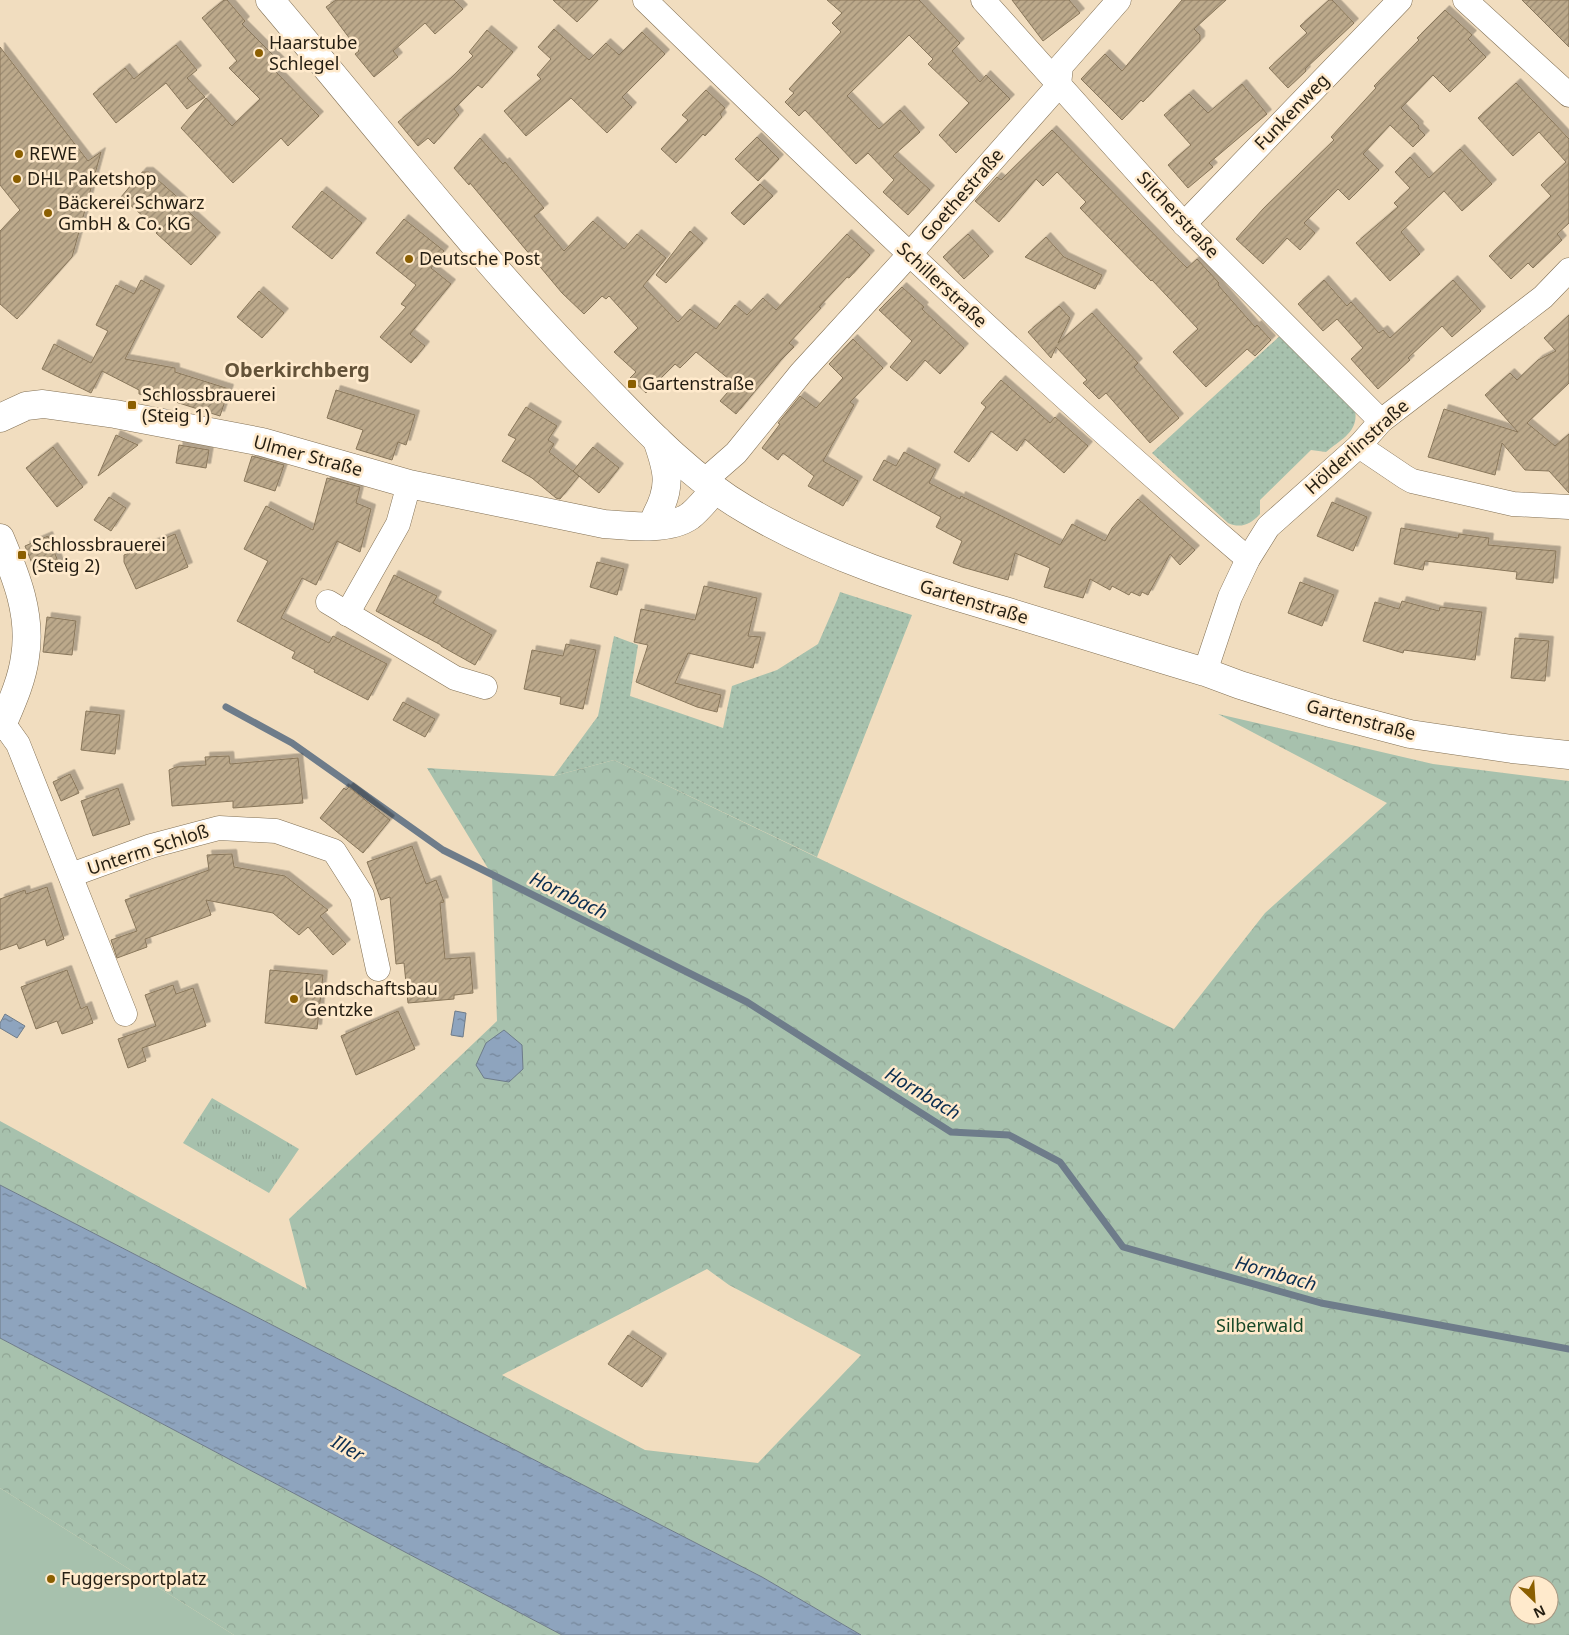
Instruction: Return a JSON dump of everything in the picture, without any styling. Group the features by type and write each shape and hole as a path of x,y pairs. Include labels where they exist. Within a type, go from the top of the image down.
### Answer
{"main road":[{"name":"Gartenstraße","path":"270,0 450,217 539,320 657,440 710,485 745,509 798,538 885,573 951,595 1205,672 1330,713 1410,734 1512,749 1569,755"},
{"name":"Ulmer Straße","path":"0,417 26,406 43,404 115,414 262,442 409,484 604,524 644,521 664,526 678,522 690,516 710,485"},
{"path":"644,521 663,502 667,488 667,472 657,440"},
{"path":"0,538 15,574 24,605 28,631 25,658 16,691 1,724"}],"street":[{"name":"Schillerstraße","path":"645,0 909,254 1152,477 1248,559"},
{"name":"Silcherstraße","path":"983,0 1184,224 1381,421"},
{"name":"Goethestraße","path":"710,485 800,373 1059,85 1061,66 1119,0"},
{"name":"Funkenweg","path":"1184,224 1400,0"},
{"path":"1465,0 1569,95"},
{"name":"Hölderlinstraße","path":"1205,672 1230,597 1248,559 1268,527 1358,446 1381,421 1543,297 1569,270"},
{"path":"1358,446 1412,481 1513,504 1569,507"},
{"path":"409,484 398,524 337,608 455,678 486,686"},
{"name":"Unterm Schloß","path":"1,724 18,744 125,1014"},
{"name":"Unterm Schloß","path":"70,875 151,846 219,828 276,831 334,851 362,895 378,969"}],"green space":[{"path":"1283,333 1355,410 1356,418 1352,430 1343,439 1326,452 1311,450 1260,500 1260,514 1253,520 1237,526 1228,523 1152,453"},
{"path":"840,592 912,615 817,857 614,760 554,776 598,716 614,636 638,645 630,696 723,728 732,686 777,670 818,644"},
{"name":"Silberwald","path":"1218,714 1433,764 1569,781 1569,1635 861,1635 762,1577 0,1185 0,1121 307,1289 289,1219 497,1021 492,875 427,768 554,776 614,760 1174,1029 1265,913 1387,803","holes":["707,1269 729,1285 861,1355 758,1463 645,1450 502,1375"]},
{"path":"212,1098 299,1149 269,1193 183,1143"},
{"path":"0,1338 562,1635 234,1635 0,1488"},
{"name":"Fuggersportplatz","path":"0,1488 234,1635 0,1635"}],"water":[{"path":"455,1011 466,1013 463,1037 451,1035"},
{"path":"5,1014 25,1026 17,1038 0,1028 0,1023"},
{"path":"504,1030 522,1045 523,1069 509,1082 484,1078 476,1065 486,1043"},
{"name":"Iller","path":"0,1185 762,1577 861,1635 562,1635 0,1338"}],"building":[{"path":"224,0 227,0 245,21 242,24 282,64 275,71 319,116 288,146 281,138 233,183 181,128 206,98 232,126 260,99 229,68 237,61 202,18"},
{"path":"336,0 454,0 463,9 435,34 425,23 393,51 398,57 374,77 355,54 359,51 326,7"},
{"path":"553,0 598,0 577,22"},
{"path":"827,0 919,0 960,43 952,51 980,82 986,75 1010,99 956,153 939,135 969,103 928,64 933,59 909,35 847,96 879,129 900,110 920,132 893,156 930,190 908,215 883,192 894,180 868,153 856,164 805,110 799,116 785,102 794,93 789,89 841,32 832,23 842,13"},
{"path":"1012,0 1069,0 1080,13 1043,41"},
{"path":"1182,0 1226,0 1194,29 1200,35 1200,41 1143,102 1141,100 1122,120 1081,79 1105,54 1122,71"},
{"path":"1329,0 1332,0 1354,23 1305,69 1306,71 1288,88 1269,68 1307,33 1300,26"},
{"path":"1522,0 1569,0 1569,47"},
{"path":"1445,10 1472,35 1468,39 1486,57 1450,92 1433,75 1401,108 1425,135 1413,147 1390,125 1363,154 1379,170 1349,200 1338,189 1304,223 1315,233 1300,250 1287,238 1263,264 1236,239 1263,209 1334,140 1331,137 1376,88 1374,86"},
{"path":"554,29 589,60 606,43 619,55 642,32 665,54 622,97 632,107 607,133 571,98 526,136 504,111 541,79 537,75 551,59 538,47"},
{"path":"487,30 513,52 482,88 478,85 454,109 459,115 434,144 428,138 418,146 398,122 451,78 473,56 469,52"},
{"path":"176,45 197,70 187,78 205,97 187,109 166,83 116,123 93,94 125,68 134,79"},
{"path":"0,47 88,161 101,152 72,257 17,319 0,304 0,231 20,210 0,185"},
{"path":"1516,83 1569,139 1569,223 1557,234 1562,240 1533,268 1528,263 1511,279 1489,256 1551,196 1541,185 1566,162 1539,132 1513,156 1478,118"},
{"path":"1242,84 1267,114 1209,163 1213,167 1188,188 1168,165 1191,145 1164,115 1189,94 1208,113"},
{"path":"706,90 725,108 720,114 722,117 676,163 661,149 688,120 682,115"},
{"path":"1052,130 1187,268 1197,259 1255,327 1257,325 1271,340 1255,356 1247,349 1206,387 1173,352 1198,329 1080,208 1086,202 1057,172 1043,186 1036,179 999,222 975,201 997,177 1001,180"},
{"path":"757,137 779,159 758,181 735,159"},
{"path":"480,138 503,164 505,162 544,208 534,216 564,251 593,221 624,249 637,234 666,258 643,286 678,322 690,309 716,329 735,305 747,315 763,298 776,310 847,234 870,255 819,307 821,308 789,343 794,347 736,414 720,401 735,384 696,352 680,368 675,364 646,393 630,378 636,372 614,352 638,328 609,296 606,299 602,296 584,314 562,293 470,183 469,185 454,168"},
{"path":"1460,149 1492,184 1462,211 1444,191 1401,232 1420,254 1390,281 1356,243 1398,207 1394,203 1410,188 1395,172 1410,157 1429,178"},
{"path":"142,172 149,172 183,202 181,205 216,237 191,265 156,233 159,230 121,197"},
{"path":"760,184 773,196 744,225 731,213"},
{"path":"322,191 362,223 332,259 292,227"},
{"path":"404,219 444,251 431,268 451,284 410,334 425,346 411,363 380,337 406,307 401,304 416,285 376,253"},
{"path":"690,231 703,243 666,283 656,275"},
{"path":"968,234 989,256 964,279 943,257"},
{"path":"1046,237 1064,257 1102,275 1095,289 1025,257"},
{"path":"141,280 160,290 125,359 175,368 175,372 229,389 220,416 163,398 139,394 139,390 102,371 91,393 42,369 54,344 91,363 108,331 96,325 116,285 134,294"},
{"path":"1324,280 1347,306 1351,302 1379,333 1383,330 1390,338 1453,280 1481,311 1452,337 1442,326 1408,358 1410,360 1378,389 1351,359 1363,348 1337,319 1323,331 1298,304"},
{"path":"902,287 924,307 922,309 964,348 940,374 925,360 907,381 890,367 912,341 879,310"},
{"path":"259,291 284,313 262,338 237,317"},
{"path":"1059,306 1070,318 1058,343 1092,313 1138,363 1134,367 1179,418 1150,443 1106,393 1099,399 1083,383 1087,380 1056,347 1051,358 1028,332"},
{"path":"1569,315 1569,383 1527,423 1555,446 1569,434 1569,493 1549,471 1525,470 1502,443 1495,475 1428,457 1444,409 1518,432 1485,395 1510,373 1517,380 1538,360 1556,351 1544,338"},
{"path":"853,339 883,368 850,402 854,405 823,461 858,481 843,506 808,486 814,476 783,453 778,460 762,448 780,424 778,423 800,396 816,408 843,378 829,364"},
{"path":"1001,380 1050,423 1055,417 1088,446 1064,473 1025,439 1017,451 991,431 969,462 954,452 986,407 981,403"},
{"path":"336,390 415,415 406,445 398,442 392,460 356,449 363,430 327,418"},
{"path":"526,407 557,426 548,440 554,444 549,452 579,476 560,499 556,498 532,478 502,461 516,439 508,435"},
{"path":"116,435 138,445 98,476"},
{"path":"179,445 209,450 206,468 176,463"},
{"path":"53,447 83,487 57,507 26,468"},
{"path":"593,447 619,468 599,493 573,471"},
{"path":"904,452 936,469 929,483 960,499 961,496 1060,545 1072,524 1105,541 1112,528 1138,499 1195,550 1180,565 1170,554 1148,595 1142,592 1140,596 1131,592 1129,595 1112,586 1110,590 1090,579 1083,598 1044,587 1050,568 1015,553 1008,580 962,567 953,563 962,541 936,527 941,517 873,480 884,460 896,466"},
{"path":"252,456 284,465 275,491 244,481"},
{"path":"327,478 360,487 356,503 371,509 360,552 337,541 316,585 302,578 281,618 329,643 333,636 387,664 368,700 314,672 315,670 292,658 295,652 237,621 268,561 244,549 266,506 313,530"},
{"path":"109,497 126,508 111,531 94,520"},
{"path":"1332,502 1367,517 1353,551 1317,536"},
{"path":"1401,528 1458,538 1459,534 1489,538 1488,545 1556,551 1553,583 1516,579 1517,572 1425,561 1423,570 1394,564"},
{"path":"175,534 188,567 136,589 124,562 124,555"},
{"path":"48,536 59,564 36,573 25,546"},
{"path":"597,562 624,569 617,595 590,587"},
{"path":"394,575 437,596 433,603 492,635 475,665 376,611"},
{"path":"1300,582 1334,595 1322,626 1288,613"},
{"path":"704,586 757,598 748,636 761,637 753,668 688,653 675,683 721,695 717,712 697,707 636,682 648,645 634,642 641,609 695,620"},
{"path":"1402,601 1439,611 1440,607 1482,612 1475,660 1404,650 1403,653 1363,641 1375,602 1399,609"},
{"path":"47,617 76,621 72,655 43,652"},
{"path":"1515,638 1549,641 1545,681 1511,678"},
{"path":"566,644 596,650 583,709 560,704 561,697 524,689 532,650 563,656"},
{"path":"403,702 435,719 425,737 393,720"},
{"path":"86,711 120,715 115,754 81,750"},
{"path":"229,756 230,764 298,758 303,803 233,808 233,801 172,806 169,770 176,767 206,765 205,757"},
{"path":"70,774 79,793 61,801 53,782"},
{"path":"349,787 390,820 363,853 320,818 344,788 346,790"},
{"path":"118,788 130,824 93,836 81,801"},
{"path":"412,846 426,884 436,880 444,902 440,903 445,959 470,957 473,993 454,995 454,999 408,1003 404,963 396,964 390,897 381,900 367,862"},
{"path":"232,854 234,867 285,876 328,910 320,916 346,944 333,955 308,927 299,935 273,913 206,900 211,915 145,939 147,947 117,958 111,940 137,931 125,900 209,870 207,855"},
{"path":"47,887 64,939 47,946 45,939 19,949 17,944 0,950 0,899 25,890 26,894"},
{"path":"67,970 81,1009 87,1006 93,1023 62,1034 57,1021 36,1029 21,987"},
{"name":"Landschaftsbau Gentzke","path":"270,970 323,975 317,1029 265,1023"},
{"path":"173,985 176,994 193,988 206,1026 142,1048 146,1061 128,1068 118,1039 156,1026 145,995"},
{"path":"398,1011 415,1049 356,1075 341,1036"},
{"path":"628,1335 662,1358 642,1387 608,1364"}],"waterway":[{"name":"Hornbach","path":"226,707 292,743 443,850 747,1002 951,1132 1009,1135 1060,1162 1123,1247 1321,1303 1569,1349"}],"place":[{"name":"Haarstube Schlegel","path":"259,53"},
{"name":"REWE","path":"19,154"},
{"name":"DHL Paketshop","path":"17,179"},
{"name":"Bäckerei Schwarz GmbH & Co. KG","path":"48,213"},
{"name":"Deutsche Post","path":"409,259"},
{"name":"Gartenstraße","path":"632,384"},
{"name":"Schlossbrauerei (Steig 1)","path":"132,405"},
{"name":"Schlossbrauerei (Steig 2)","path":"22,555"},
{"name":"Landschaftsbau Gentzke","path":"294,999"},
{"name":"Fuggersportplatz","path":"51,1579"}],"district":[{"name":"Oberkirchberg","path":"297,370"}]}
